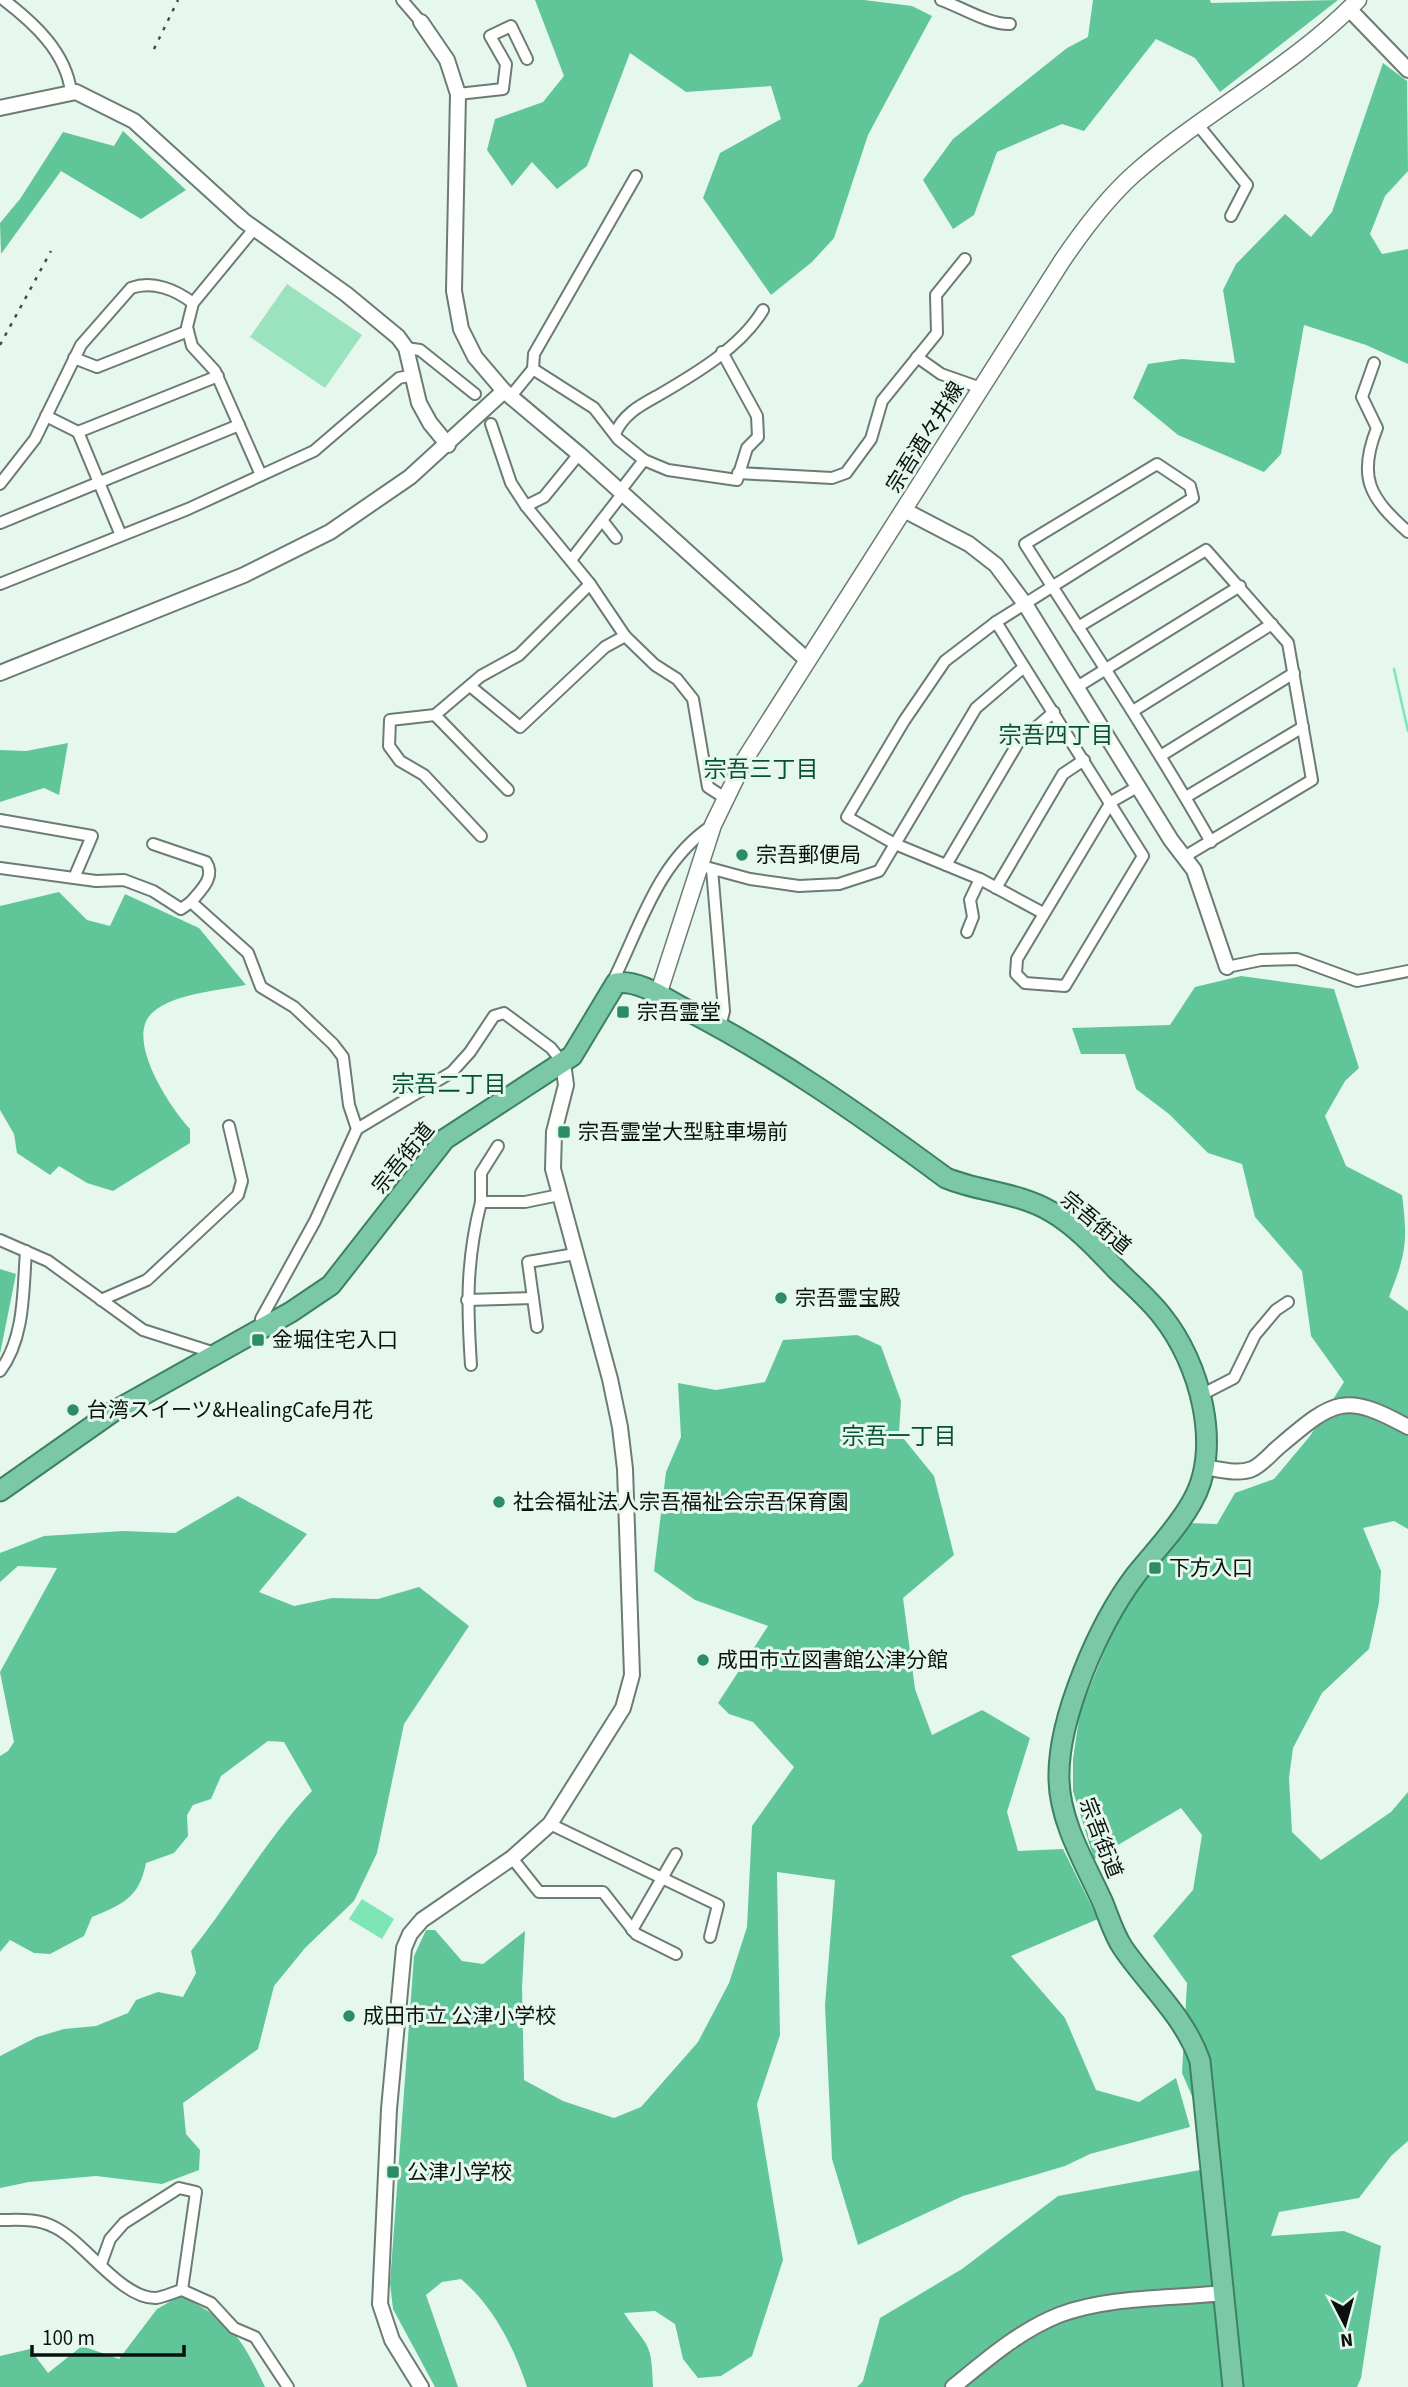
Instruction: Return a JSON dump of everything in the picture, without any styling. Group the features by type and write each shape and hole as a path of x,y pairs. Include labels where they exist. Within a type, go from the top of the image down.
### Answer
{"highway":[{"name":"宗吾街道","path":"0,1491 111,1413 310,1301 331,1285 445,1139 563,1063 578,1049 610,988 624,981 720,1027 802,1075 946,1178 967,1187 1020,1197 1054,1213 1097,1249 1162,1316 1190,1365 1204,1425 1204,1467 1200,1487 1188,1509 1134,1578 1102,1629 1065,1733 1059,1780 1069,1826 1121,1945 1186,2029 1200,2061 1233,2387"}],"main road":[{"name":"宗吾酒々井線","path":"658,995 707,867 713,825 745,759 1083,231 1131,176 1353,5"}],"street":[{"path":"4,0 43,34 61,63 71,92"},
{"path":"402,0 447,60 458,94 454,274 457,313 475,357 508,393 807,660"},
{"path":"941,0 960,6 986,20 1010,24"},
{"path":"1353,5 1408,70"},
{"path":"458,94 503,89 506,64 490,36 511,26 527,59"},
{"path":"0,108 71,92 92,98 134,121 254,229 388,326 405,348 419,403 448,445"},
{"path":"1198,125 1247,184 1231,216"},
{"path":"0,673 285,556 369,506 448,445 533,369 534,355 636,176"},
{"path":"254,229 193,303 188,331 192,346 218,376 261,475"},
{"path":"738,473 832,478 846,473 871,439 882,401 937,333 936,295 965,259"},
{"path":"0,484 35,439 81,345 131,288 141,284 176,290 193,303"},
{"path":"615,434 638,405 658,396 738,342 763,310"},
{"path":"74,358 97,367 188,331"},
{"path":"405,348 420,350 475,394"},
{"path":"533,369 594,408 615,434 644,460 668,470 737,480 747,448 758,438 758,420 722,352"},
{"path":"917,356 941,374 981,388"},
{"path":"1374,363 1362,397 1377,428 1367,454 1368,480 1381,508 1408,532"},
{"path":"0,584 120,533 188,509 325,444 392,384 413,375"},
{"path":"78,432 218,376"},
{"path":"46,416 78,432 120,533"},
{"path":"491,424 511,483 526,506 590,583 625,636 654,666 677,679 693,699 708,788 725,798"},
{"path":"0,523 239,425"},
{"path":"526,506 544,497 579,454"},
{"path":"571,560 644,460"},
{"path":"1043,913 980,879 895,844 847,817 904,721 945,661 996,622 1025,604 1052,587 1193,498 1190,486 1157,464 1025,544 1052,587 1162,755 1211,842"},
{"path":"904,510 969,544 996,565 1025,604 1194,870 1227,967 1261,960 1297,959 1357,981 1408,971"},
{"path":"602,520 616,538"},
{"path":"1078,627 1206,550 1288,643 1312,780 1184,857"},
{"path":"481,836 424,775 400,761 388,746 390,720 435,715 470,686 519,655 590,583"},
{"path":"1077,687 1240,586"},
{"path":"996,622 1111,802 1143,856 1065,986 1025,984 1016,974 1017,959 1043,913 1111,802 1139,786"},
{"path":"1133,711 1272,624"},
{"path":"470,686 520,727 606,647 625,636"},
{"path":"720,1027 723,1011 707,867 750,879 799,886 839,884 879,871 976,708 1024,667"},
{"path":"1162,755 1294,673"},
{"path":"946,864 1018,743 1054,712"},
{"path":"435,715 508,790"},
{"path":"1186,797 1304,727"},
{"path":"996,888 1063,775 1084,760"},
{"path":"0,820 92,836 74,878"},
{"path":"610,988 658,883 681,850 713,825"},
{"path":"0,868 74,878 124,880 153,891 181,909 191,902 210,877 210,869 206,862 153,844"},
{"path":"967,932 973,917 970,900 980,879"},
{"path":"191,902 248,953 261,987 294,1007 343,1057 349,1105 357,1129"},
{"path":"263,1327 261,1319 315,1221 357,1129 452,1072 470,1052 494,1016 504,1013 551,1048 563,1063 566,1086 553,1147 559,1195 610,1379 620,1427 625,1469 633,1667 630,1690 622,1709 550,1824 512,1858 422,1920 410,1934 404,1948 389,2109 380,2304 392,2340 421,2387"},
{"path":"101,1300 147,1280 238,1195 242,1181 229,1126"},
{"path":"471,1365 467,1300 470,1245 481,1202 481,1173 498,1146"},
{"path":"481,1202 524,1202 559,1195"},
{"path":"0,1241 57,1267 143,1330 218,1354"},
{"path":"0,1371 6,1363 20,1323 26,1251"},
{"path":"537,1327 528,1262 575,1254"},
{"path":"467,1300 533,1298"},
{"path":"1199,1396 1234,1378 1255,1335 1276,1310 1288,1302"},
{"path":"1204,1467 1234,1472 1252,1469 1324,1410 1354,1404 1372,1407 1408,1427"},
{"path":"550,1824 718,1905 710,1937"},
{"path":"632,1930 676,1854"},
{"path":"512,1858 539,1892 603,1892 632,1930 676,1954"},
{"path":"101,2264 110,2239 124,2223 179,2188 196,2192 182,2290"},
{"path":"0,2220 33,2221 56,2228 123,2283 155,2298 182,2290 211,2303 234,2328 255,2337 288,2387"},
{"path":"953,2387 991,2355 1028,2331 1060,2315 1096,2305 1223,2293"}],"shaded area":[{"path":"535,0 864,0 912,6 932,16 868,135 834,238 812,262 771,295 703,198 720,153 781,119 771,86 686,92 630,53 587,166 557,189 532,162 512,186 487,150 495,119 543,102 564,76"},
{"path":"1093,0 1210,0 1211,3 1338,0 1220,92 1195,58 1156,39 1084,131 1062,124 997,152 974,215 953,229 923,180 953,139 1067,48 1088,37"},
{"path":"1383,63 1407,81 1408,171 1385,196 1370,234 1382,254 1408,249 1408,364 1366,345 1304,325 1281,454 1264,472 1178,435 1133,398 1148,364 1182,359 1235,363 1223,290 1236,264 1285,214 1311,237 1332,212"},
{"path":"123,131 186,190 141,219 61,171 1,254 0,223 20,199 63,132 114,146"},
{"path":"287,284 362,335 325,388 250,337"},
{"path":"68,743 59,795 44,788 0,802 0,750 26,751"},
{"path":"59,892 87,920 110,926 125,894 199,928 246,985 184,997 161,1006 152,1013 145,1025 143,1039 147,1056 162,1090 190,1129 190,1143 113,1191 87,1183 59,1166 50,1175 17,1153 14,1134 0,1110 0,906"},
{"path":"1241,976 1334,989 1359,1068 1345,1081 1325,1116 1346,1166 1402,1195 1404,1211 1404,1248 1389,1297 1408,1311 1408,1529 1394,1521 1363,1528 1381,1571 1379,1603 1369,1649 1322,1693 1293,1748 1289,1778 1292,1832 1321,1860 1391,1812 1408,1792 1408,2141 1391,2156 1359,2198 1279,2212 1271,2236 1344,2231 1381,2246 1361,2378 1357,2387 857,2387 863,2381 880,2318 962,2269 1058,2196 1222,2166 1182,2073 1187,1983 1153,1936 1193,1890 1202,1835 1181,1808 1094,1859 1073,1791 1073,1759 1080,1711 1122,1609 1187,1523 1217,1524 1235,1493 1274,1479 1310,1436 1344,1382 1311,1336 1302,1271 1255,1217 1242,1164 1208,1153 1169,1114 1136,1089 1125,1054 1081,1054 1072,1028 1170,1025 1195,987"},
{"path":"0,1269 16,1274 0,1354"},
{"path":"857,1335 881,1346 901,1401 899,1433 934,1476 954,1555 903,1598 915,1689 932,1735 982,1710 1030,1738 1007,1812 1018,1851 1063,1849 1098,1919 1011,1956 1065,2018 1096,2090 1139,2102 1176,2078 1190,2127 1090,2154 1065,2166 963,2196 858,2245 832,2159 825,2005 835,1880 777,1872 780,2035 757,2104 783,2260 752,2356 721,2376 698,2378 683,2359 675,2324 655,2311 624,2313 647,2345 653,2387 527,2387 516,2357 493,2314 461,2279 442,2282 426,2295 458,2387 435,2387 393,2309 390,2283 414,1956 426,1930 435,1930 462,1961 483,1964 525,1931 522,1988 524,2080 563,2101 614,2118 641,2107 698,2042 729,1983 747,1927 752,1826 794,1767 753,1722 729,1714 718,1703 768,1626 695,1600 654,1571 666,1472 681,1437 678,1383 716,1390 765,1382 783,1340"},
{"path":"238,1496 307,1534 259,1592 294,1606 332,1598 378,1599 419,1587 469,1626 404,1724 377,1853 354,1901 305,1948 274,1986 258,2049 183,2103 186,2134 200,2150 199,2170 162,2184 96,2176 29,2182 0,2188 0,2056 37,2037 64,2029 96,2026 128,2013 136,2000 158,1992 183,1997 196,1973 191,1951 280,1829 312,1791 284,1742 268,1741 221,1776 211,1799 193,1805 187,1815 188,1836 174,1853 146,1863 134,1892 113,1908 92,1917 84,1936 50,1954 34,1953 10,1940 0,1952 0,1756 8,1751 14,1742 0,1672 57,1568 18,1566 0,1582 0,1553 44,1536 123,1531 175,1533"},
{"path":"362,1899 394,1919 382,1939 349,1919"},
{"path":"180,2296 211,2313 233,2332 249,2355 265,2387 0,2387 0,2356 30,2349 48,2373 82,2346 119,2359 157,2309"}],"waterway":[{"path":"1394,669 1408,731"}],"railway":[{"path":"154,49 178,0"},
{"path":"0,345 51,251"}],"place":[{"name":"宗吾郵便局","path":"742,855"},
{"name":"宗吾霊堂","path":"623,1012"},
{"name":"宗吾霊堂大型駐車場前","path":"564,1132"},
{"name":"宗吾霊宝殿","path":"781,1298"},
{"name":"金堀住宅入口","path":"258,1340"},
{"name":"台湾スイーツ&HealingCafe月花","path":"73,1410"},
{"name":"社会福祉法人宗吾福祉会宗吾保育園","path":"499,1502"},
{"name":"下方入口","path":"1155,1568"},
{"name":"成田市立図書館公津分館","path":"703,1660"},
{"name":"成田市立 公津小学校","path":"349,2016"},
{"name":"公津小学校","path":"393,2172"}],"district":[{"name":"宗吾四丁目","path":"1056,735"},
{"name":"宗吾三丁目","path":"761,769"},
{"name":"宗吾二丁目","path":"449,1084"},
{"name":"宗吾一丁目","path":"899,1436"}]}
